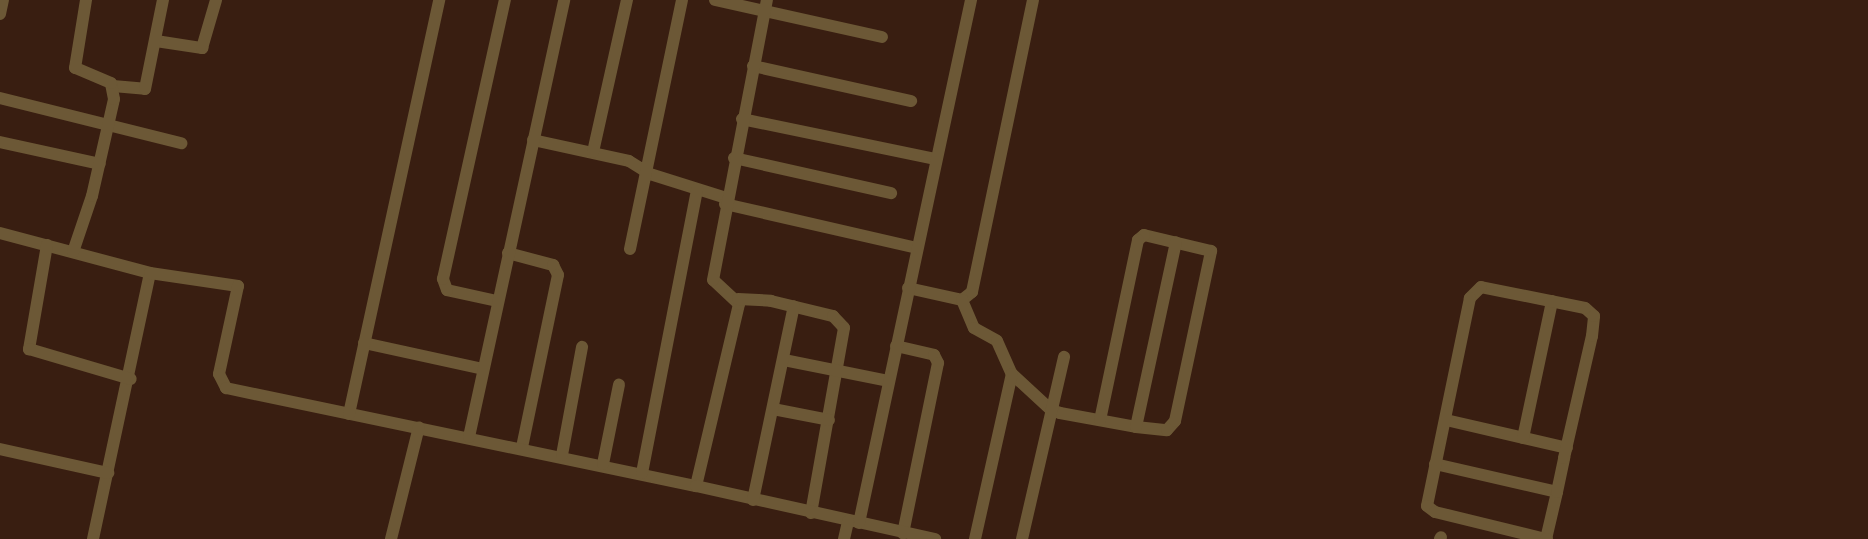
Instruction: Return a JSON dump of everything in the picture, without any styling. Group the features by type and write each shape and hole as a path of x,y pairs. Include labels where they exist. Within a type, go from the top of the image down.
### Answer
{"street":[{"path":"0,14 3,0"},
{"path":"86,0 75,68 113,86 145,89 163,0"},
{"path":"156,41 202,48 216,0"},
{"path":"349,414 439,0"},
{"path":"497,301 447,290 443,283 505,0"},
{"path":"470,437 497,301 564,0"},
{"path":"593,152 627,0"},
{"path":"630,249 682,0"},
{"path":"715,0 764,13 882,37"},
{"path":"766,0 725,201 712,280 717,289 738,299 794,306 840,320 838,370 811,513"},
{"path":"844,539 853,522 888,381 971,0"},
{"path":"963,300 972,292 1033,0"},
{"path":"753,66 911,101"},
{"path":"73,252 100,164 109,124 113,86"},
{"path":"0,98 181,143"},
{"path":"742,119 936,159"},
{"path":"533,140 593,152 725,201 917,248"},
{"path":"0,142 100,164"},
{"path":"734,158 891,193"},
{"path":"642,473 697,189"},
{"path":"0,233 150,273 238,286 220,384 349,414 603,464 853,522 881,534 903,533 932,539"},
{"path":"963,300 967,318 997,341 1012,374 1052,410 1100,420 1136,427 1167,430 1175,421 1212,254 1208,248 1144,236 1138,240 1100,420"},
{"path":"1136,427 1176,242"},
{"path":"47,245 29,349 131,379"},
{"path":"508,253 553,265 558,275 522,447"},
{"path":"93,539 131,379 150,273"},
{"path":"1480,287 1552,302 1589,309 1595,320 1547,539 1430,510 1426,502 1446,420 1472,292 1480,287"},
{"path":"908,288 963,300"},
{"path":"696,486 738,299"},
{"path":"1523,438 1552,302"},
{"path":"753,500 794,306"},
{"path":"364,343 483,369"},
{"path":"896,346 934,355 938,363 903,533"},
{"path":"562,455 582,347"},
{"path":"1022,539 1064,357"},
{"path":"784,360 888,381"},
{"path":"975,539 1012,374"},
{"path":"603,464 619,385"},
{"path":"773,409 829,420"},
{"path":"1446,420 1567,448"},
{"path":"391,539 419,427"},
{"path":"0,449 108,473"},
{"path":"1435,464 1557,492"}]}
